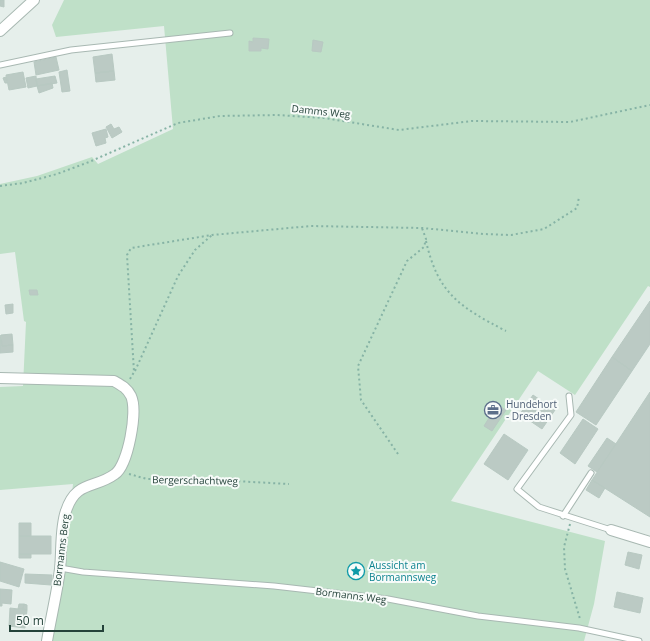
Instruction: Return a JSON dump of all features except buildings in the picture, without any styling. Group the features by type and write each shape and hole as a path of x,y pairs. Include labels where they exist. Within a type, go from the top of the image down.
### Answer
{"street":[{"path":"0,31 34,0"},
{"path":"0,378 114,381 126,387 132,398 133,414 132,433 123,465"},
{"name":"Bormanns Berg","path":"47,641 60,568 66,512 71,498 81,489 115,475 123,465"},
{"path":"611,530 650,542"}],"lane":[{"path":"0,65 71,50 230,33"},
{"path":"569,396 571,415 516,489 539,507 563,516 611,530"},
{"path":"563,516 591,473"},
{"name":"Bormanns Weg","path":"60,568 83,572 274,586 388,599 478,616 579,628 639,641"}],"path":[{"name":"Damms Weg","path":"0,186 23,183 57,174 89,162 178,122 220,116 276,115 324,118 399,130 472,121 570,122 650,105"},
{"path":"134,372 128,255 131,248 212,235 311,226 422,228 511,235 544,229 577,208 579,197"},
{"path":"422,228 437,276 449,294 482,318 506,331"},
{"path":"126,387 178,276 195,250 212,235"},
{"path":"398,454 361,400 358,366 407,261 424,247 426,239"},
{"name":"Bergerschachtweg","path":"123,465 128,473 147,479 197,479 289,484"},
{"path":"572,518 564,547 565,569 577,604 580,620 579,628"}],"green space":[{"path":"64,0 650,0 650,287 648,286 575,395 538,371 451,501 605,541 594,604 584,641 52,641 62,588 73,484 0,490 0,387 23,386 26,322 24,321 15,252 0,254 0,184 37,176 92,157 98,164 173,129 164,26 56,37 52,25"}],"place":[{"name":"Hundehort - Dresden","path":"493,410"},
{"name":"Aussicht am Bormannsweg","path":"356,571"}]}
